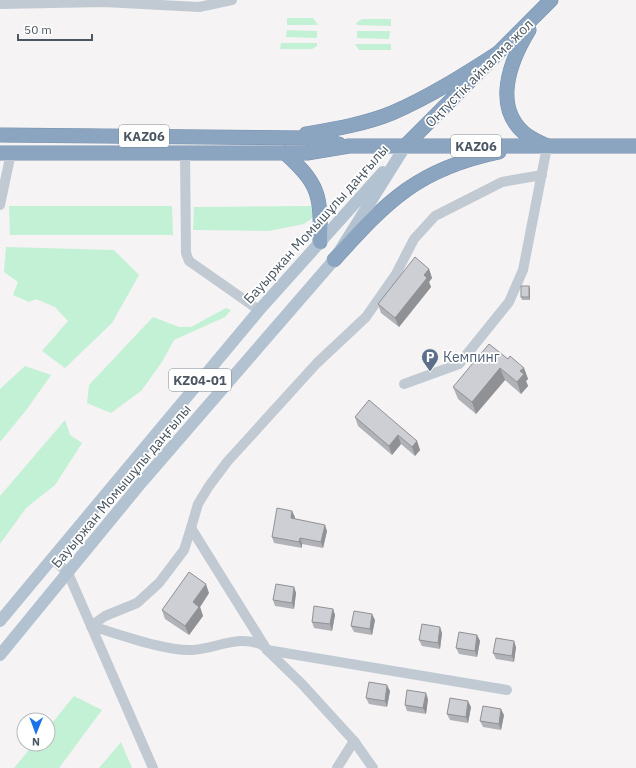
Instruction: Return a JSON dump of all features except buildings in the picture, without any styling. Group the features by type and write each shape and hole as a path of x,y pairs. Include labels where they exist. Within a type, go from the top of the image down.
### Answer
{"highway":[{"name":"Оңтүстік айналма жол","path":"406,145 551,0"},
{"path":"540,12 513,59 506,96 509,110 517,124 527,135 547,147"},
{"path":"288,138 357,124 390,113 442,89 498,54"},
{"name":"KАZ06","path":"0,135 307,138 349,146"},
{"name":"KАZ06","path":"6,153 307,153 349,146 406,145 547,147 636,146"},
{"name":"KZ04-01","path":"334,260 391,200 422,178 474,157 502,151 547,147"},
{"path":"285,153 307,174 314,185 320,206 320,242"}],"main road":[{"name":"Бауыржан Момышұлы даңғылы","path":"0,620 260,310 406,145"},
{"name":"Бауыржан Момышұлы даңғылы","path":"0,655 147,477 334,260 406,145"}],"street":[{"path":"0,4 104,2 200,7 232,0"},
{"path":"404,384 459,364 509,302 523,270 547,147"},
{"path":"185,152 186,253 189,261 260,310"},
{"path":"0,205 6,153"},
{"path":"91,626 105,616 137,603 159,583 184,550 198,504 209,486 228,462 317,363 366,317 396,274 414,239 436,216 502,182 542,175"},
{"path":"191,528 266,648 507,690"},
{"path":"52,558 68,573 153,768"},
{"path":"91,626 175,649 193,650 241,640 255,641 266,648 302,684 354,741 374,768"},
{"path":"337,768 354,741"}],"green space":[{"path":"287,18 313,18 318,25 287,25"},
{"path":"362,19 391,19 391,26 357,25 356,23"},
{"path":"287,30 317,31 317,38 286,37"},
{"path":"357,31 390,31 389,39 357,38"},
{"path":"281,43 317,43 317,46 312,49 280,49"},
{"path":"355,44 391,44 391,50 359,50"},
{"path":"9,206 172,206 173,235 10,235"},
{"path":"313,206 319,213 304,224 269,231 193,230 194,207"},
{"path":"6,247 114,250 139,275 112,323 65,368 42,351 68,321 55,307 36,299 29,302 13,295 18,282 4,272"},
{"path":"226,308 231,310 225,317 174,340 162,362 141,391 111,413 87,403 89,385 153,317 179,327 191,327"},
{"path":"25,366 51,375 27,409 0,442 0,389"},
{"path":"65,420 70,435 82,443 55,485 26,508 0,544 0,496"},
{"path":"74,696 102,710 59,768 14,768 27,752 56,752 56,718"},
{"path":"121,742 132,768 99,768"}],"place":[{"name":"Кемпинг","path":"430,372"}]}
